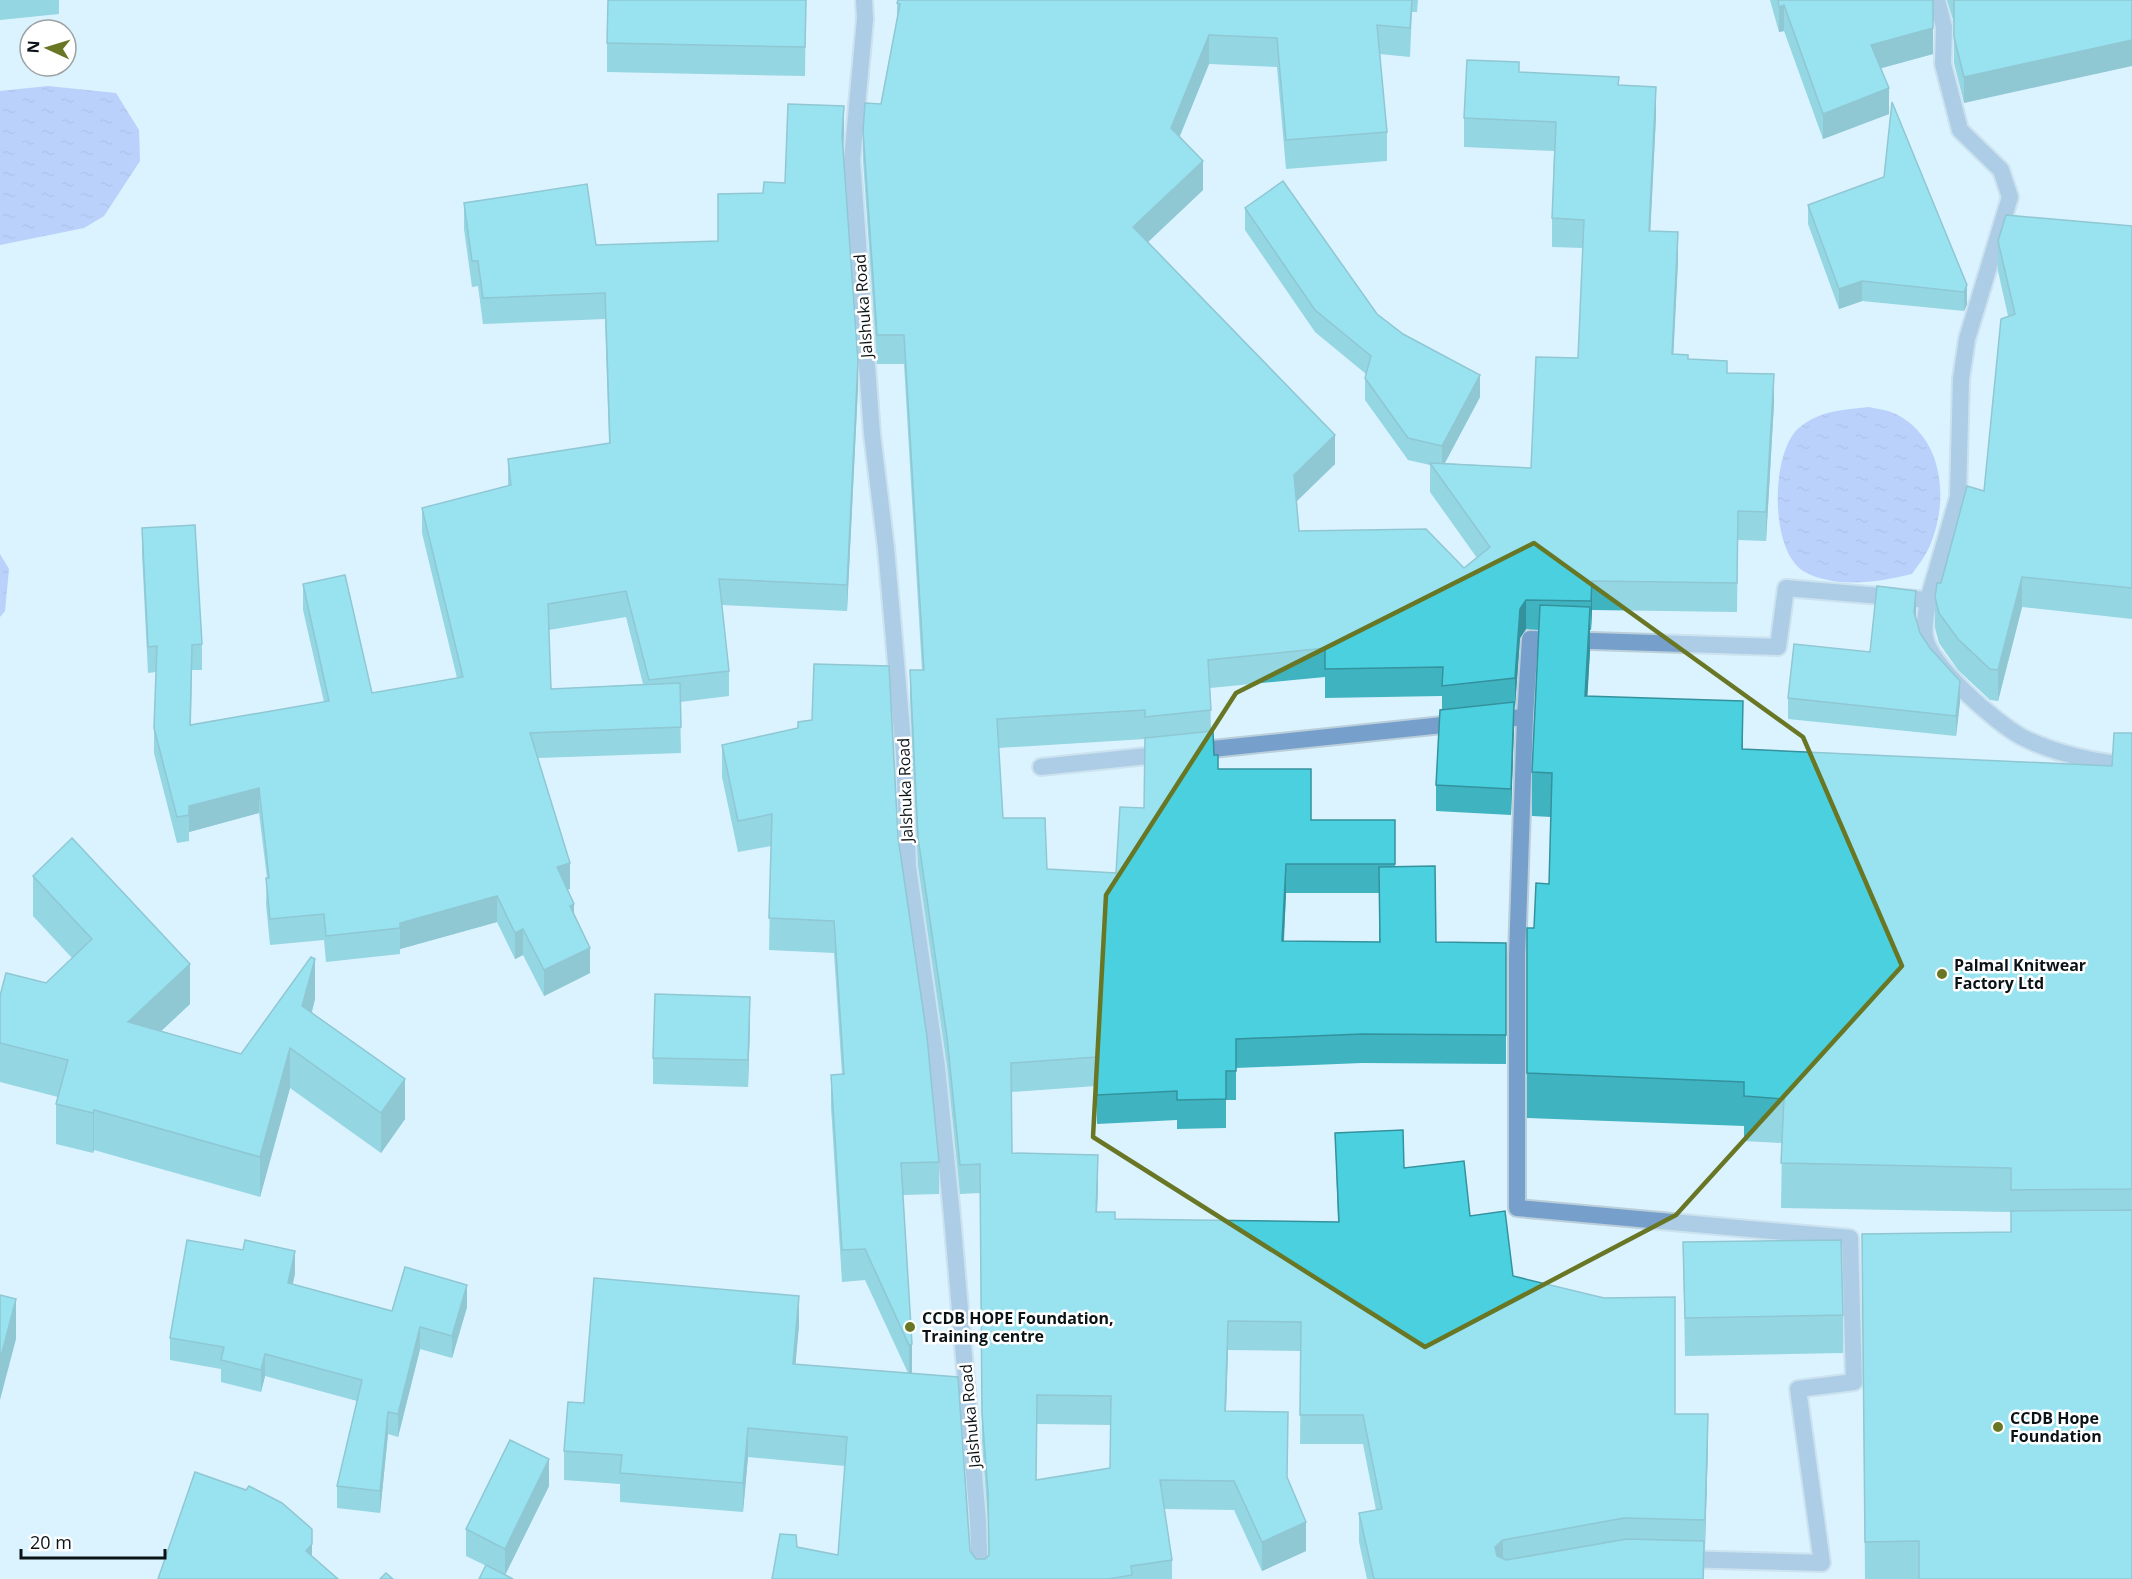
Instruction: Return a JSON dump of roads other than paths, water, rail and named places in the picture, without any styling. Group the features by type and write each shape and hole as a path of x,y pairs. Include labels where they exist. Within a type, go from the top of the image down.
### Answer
{"street":[{"name":"Jalshuka Road","path":"864,0 865,19 852,160 872,434 903,743 908,867 937,1067 953,1227 978,1521 980,1579"},
{"path":"1937,0 1944,27 1942,64 1960,130 2001,170 2010,197 1967,339 1961,379 1958,497 1928,600 1925,637 1942,670 1992,715 2021,737 2058,750 2132,765"},
{"path":"1660,1558 1822,1563 1798,1389 1854,1382 1856,1247 1850,1238 1517,1208 1517,956 1530,639 1778,647 1786,588 1928,600"},
{"path":"1041,767 1526,717"}],"water":[{"path":"48,86 116,93 139,130 140,161 104,216 84,228 0,245 0,91"},
{"path":"1869,407 1896,414 1912,425 1924,438 1938,471 1940,507 1937,526 1927,551 1912,574 1872,581 1831,581 1805,572 1793,561 1785,545 1778,501 1783,457 1790,439 1808,421 1824,414"},
{"path":"0,554 9,569 5,611 0,617"}],"place":[{"name":"Palmal Knitwear Factory Ltd","path":"1942,974"},
{"name":"CCDB HOPE Foundation, Training centre","path":"910,1327"},
{"name":"CCDB Hope Foundation","path":"1998,1427"}]}
